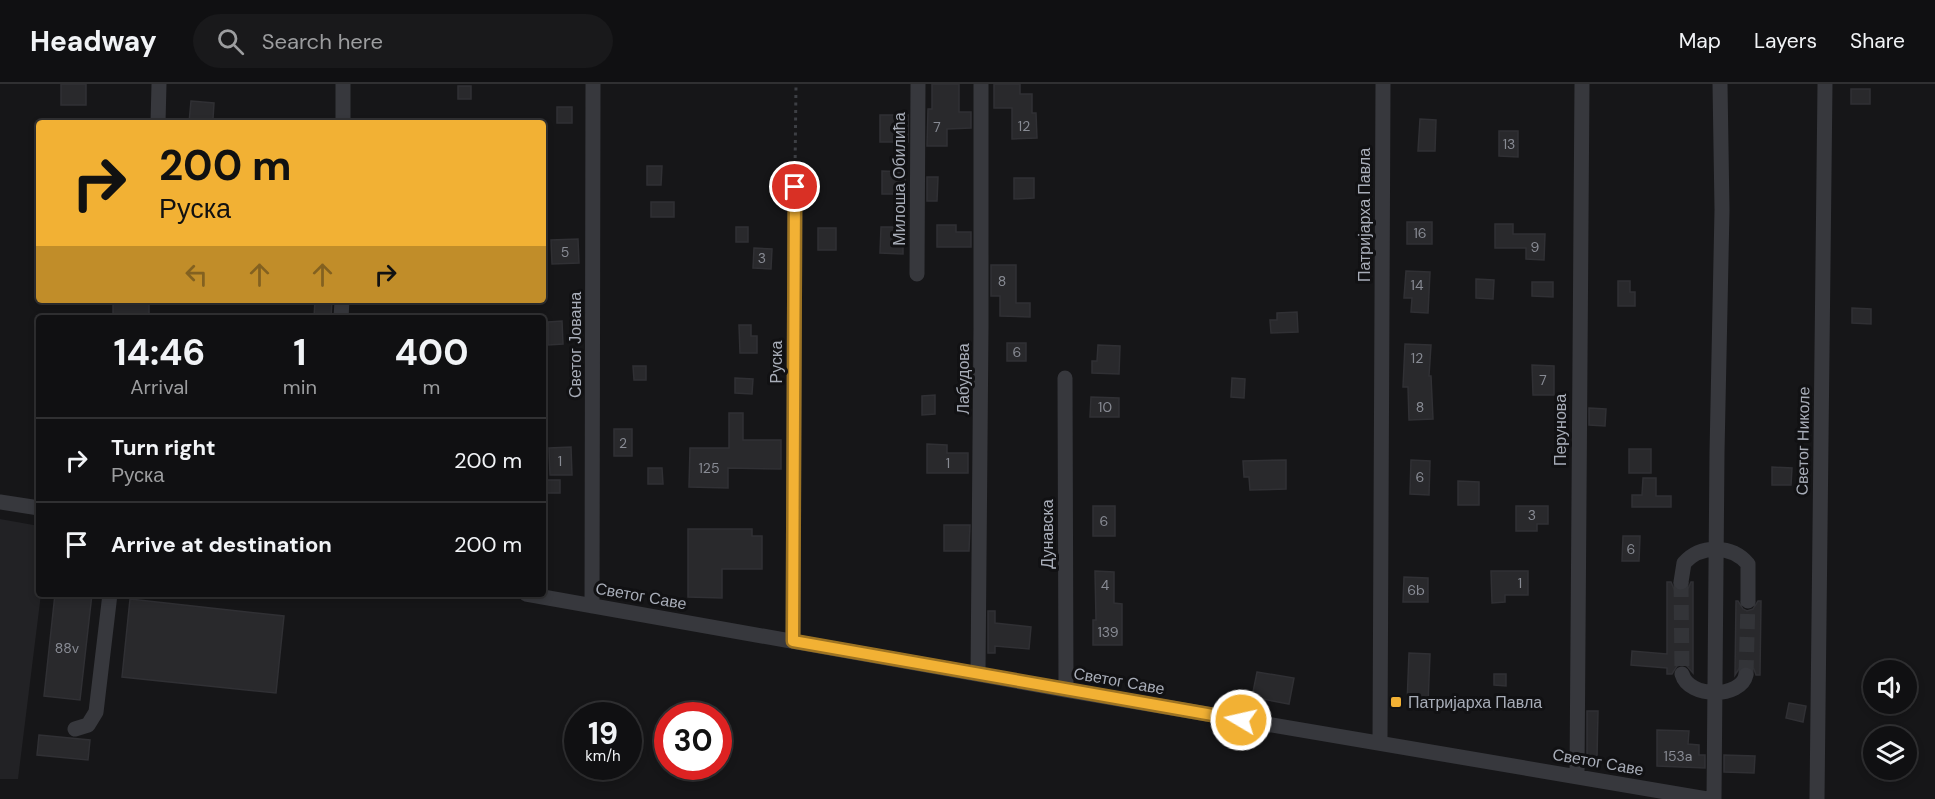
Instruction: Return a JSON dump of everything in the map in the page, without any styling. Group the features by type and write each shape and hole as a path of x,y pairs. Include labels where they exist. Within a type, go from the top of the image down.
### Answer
{"street":[{"path":"159,84 159,120"},
{"path":"343,120 344,84"},
{"name":"Светог Јована","path":"592,606 593,84"},
{"name":"Милоша Обилића","path":"917,274 918,84"},
{"name":"Лабудова","path":"978,674 981,84"},
{"name":"Патријарха Павла","path":"1380,742 1383,84"},
{"name":"Перунова","path":"1576,776 1582,84"},
{"path":"1714,799 1722,210 1720,84"},
{"name":"Светог Николе","path":"1817,799 1825,84"},
{"name":"Руска","path":"793,641 795,187"},
{"name":"Дунавска","path":"1065,378 1066,690"},
{"path":"0,502 36,508"},
{"path":"1681,582 1684,563 1695,552 1716,549 1737,553 1748,564 1748,602"},
{"path":"75,729 88,725 96,712 110,597"},
{"name":"Светог Саве","path":"542,597 1066,690 1707,799"},
{"path":"1682,674 1683,678 1696,689 1715,694 1740,684 1745,680 1746,675"}],"path":[{"path":"795,84 795,187"}],"shaded area":[{"path":"0,519 36,525 36,597 41,597 18,779 0,779"}],"building":[{"path":"61,84 86,84 86,105 61,105"},
{"path":"932,84 959,84 959,112 971,112 971,128 947,129 947,146 927,146 928,109 932,109"},
{"path":"994,84 1020,84 1020,94 1032,94 1032,113 1036,113 1037,138 1012,139 1012,108 994,108"},
{"path":"458,86 471,86 471,99 458,99"},
{"path":"1851,89 1870,89 1870,104 1851,104"},
{"path":"191,101 214,103 213,119 189,120"},
{"path":"557,107 572,107 572,123 557,123"},
{"path":"880,115 908,115 908,142 880,142"},
{"path":"1420,119 1436,120 1435,151 1418,151"},
{"path":"1499,131 1518,131 1518,157 1499,156"},
{"path":"647,166 662,166 661,185 647,185"},
{"path":"882,171 905,172 905,194 882,194"},
{"path":"927,177 938,177 937,201 927,201"},
{"path":"1014,178 1034,178 1034,198 1014,199"},
{"path":"651,202 674,202 674,217 651,217"},
{"path":"1407,222 1432,222 1432,244 1407,244"},
{"path":"1495,224 1513,224 1513,234 1545,234 1544,260 1526,259 1526,248 1495,248"},
{"path":"937,225 956,225 956,232 971,232 971,247 937,247"},
{"path":"736,227 748,227 748,242 736,242"},
{"path":"881,227 903,227 903,254 880,253"},
{"path":"818,228 836,228 836,250 818,250"},
{"path":"578,239 579,263 552,264 551,240"},
{"path":"754,248 772,249 771,269 753,268"},
{"path":"991,265 1016,265 1016,303 1030,303 1030,317 1000,316 1000,296 991,296"},
{"path":"1406,271 1430,272 1428,313 1411,312 1412,298 1404,298"},
{"path":"1476,279 1494,280 1493,299 1476,298"},
{"path":"1618,281 1630,281 1630,292 1635,292 1635,306 1618,306"},
{"path":"1532,282 1553,282 1553,297 1532,296"},
{"path":"113,303 149,303 149,315 113,315"},
{"path":"315,303 332,303 331,315 314,315"},
{"path":"1852,308 1871,309 1871,324 1852,323"},
{"path":"1297,312 1298,332 1271,333 1270,320 1277,320 1277,313"},
{"path":"562,321 563,344 548,345 548,322"},
{"path":"739,325 751,325 751,336 757,336 757,353 740,353"},
{"path":"1007,343 1026,343 1026,361 1007,361"},
{"path":"1405,344 1431,345 1429,376 1431,376 1433,419 1409,420 1408,387 1403,387"},
{"path":"1098,345 1120,346 1119,374 1092,373 1092,361 1097,361"},
{"path":"1532,365 1554,366 1554,395 1533,395"},
{"path":"633,366 646,366 646,380 634,380"},
{"path":"735,378 753,379 752,394 735,393"},
{"path":"1232,378 1245,379 1244,398 1231,397"},
{"path":"935,395 935,414 922,415 922,396"},
{"path":"1091,397 1119,398 1119,417 1090,417"},
{"path":"1589,408 1606,409 1605,426 1589,425"},
{"path":"729,413 743,413 743,440 781,440 781,469 728,468 728,488 689,487 690,448 729,448"},
{"path":"614,429 632,429 632,456 614,456"},
{"path":"927,444 947,445 947,453 968,453 968,473 927,473"},
{"path":"571,447 572,475 550,475 549,448"},
{"path":"1629,449 1651,449 1651,473 1629,473"},
{"path":"1286,460 1286,489 1250,490 1249,477 1244,477 1243,461"},
{"path":"1411,460 1430,461 1429,495 1410,494"},
{"path":"1772,467 1792,468 1791,485 1772,485"},
{"path":"648,468 662,468 663,484 648,484"},
{"path":"1643,478 1656,478 1656,496 1671,496 1671,507 1632,507 1632,495 1642,495"},
{"path":"546,480 560,480 560,493 546,493"},
{"path":"1458,481 1479,482 1479,505 1458,505"},
{"path":"1093,506 1115,506 1115,536 1093,536"},
{"path":"1516,506 1548,506 1548,524 1537,524 1537,531 1516,531"},
{"path":"944,525 970,525 969,551 944,551"},
{"path":"688,529 752,529 752,536 762,536 762,569 722,569 722,598 688,597"},
{"path":"1623,536 1640,536 1639,561 1622,561"},
{"path":"1095,571 1114,572 1114,603 1122,604 1122,645 1093,645 1093,620 1096,620"},
{"path":"1491,571 1528,571 1528,595 1505,595 1505,602 1492,603"},
{"path":"1404,577 1428,578 1428,602 1403,602"},
{"path":"1667,582 1671,582 1674,589 1680,592 1688,589 1693,582 1693,673 1683,664 1677,666 1672,674 1667,674 1667,668 1631,665 1632,651 1667,654"},
{"path":"55,597 92,597 80,700 44,696"},
{"path":"130,599 284,616 276,693 122,677"},
{"path":"1736,601 1747,611 1753,609 1758,601 1761,601 1760,675 1756,675 1754,669 1746,665 1740,667 1735,675"},
{"path":"988,611 995,611 995,623 1031,627 1029,649 995,646 995,653 988,653"},
{"path":"1409,653 1430,654 1428,704 1407,704"},
{"path":"1257,672 1294,678 1289,704 1252,697"},
{"path":"1494,674 1506,674 1506,686 1494,685"},
{"path":"1789,703 1806,706 1803,722 1786,718"},
{"path":"1587,711 1598,711 1597,758 1587,758"},
{"path":"1657,730 1689,731 1688,744 1699,745 1699,755 1705,755 1705,768 1657,766"},
{"path":"39,735 90,740 88,760 37,755"},
{"path":"1724,755 1755,756 1754,773 1724,772"}],"tunnel":[{"path":"1681,582 1682,674"},
{"path":"1746,675 1748,601"}],"place":[{"name":"Патријарха Павла","path":"1396,702"}],"route":[{"path":"795,187 793,641 1241,720"}]}
